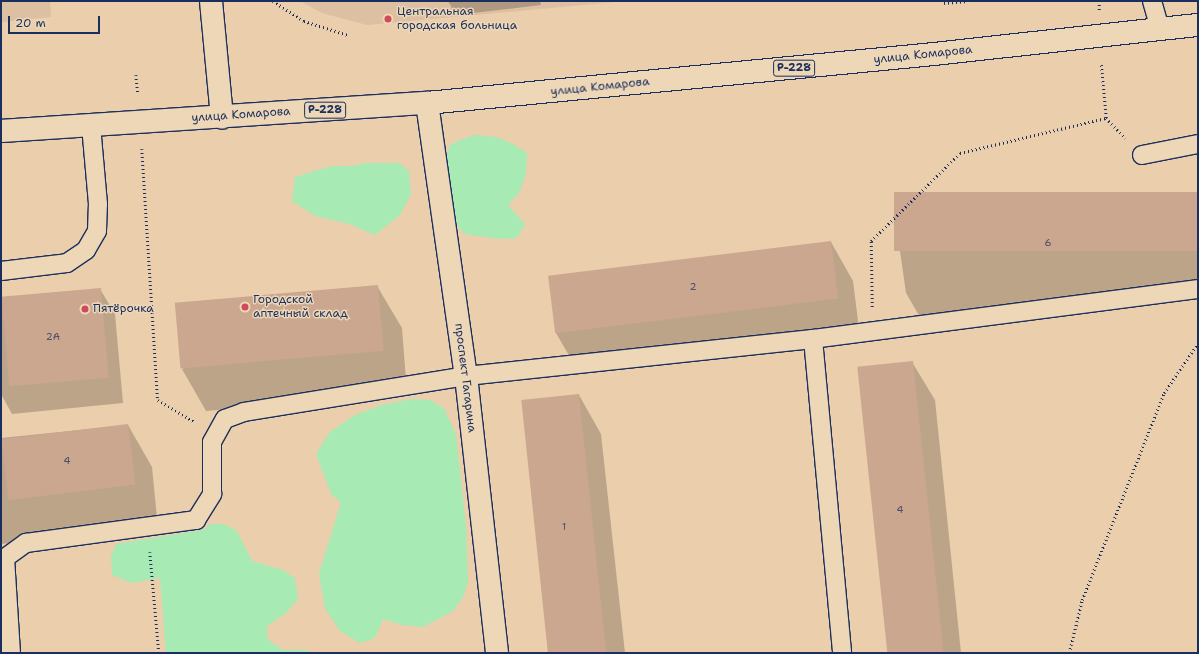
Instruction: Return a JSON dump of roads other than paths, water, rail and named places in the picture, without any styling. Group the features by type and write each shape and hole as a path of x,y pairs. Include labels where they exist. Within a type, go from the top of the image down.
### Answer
{"main road":[{"path":"211,1 222,117"},
{"name":"улица Комарова","path":"1,131 427,104 1198,25"},
{"name":"проспект Гагарина","path":"427,104 466,376 497,653"}],"lane":[{"path":"1152,1 1160,29"},
{"path":"1,271 68,262 86,250 97,230 98,217 91,125"},
{"path":"1142,155 1198,144"},
{"path":"11,653 5,558 26,543 148,528 196,520 212,494 212,442 216,433 226,419 244,412 466,376 813,339 1198,289"},
{"path":"813,339 842,653"}],"place":[{"name":"Центральная городская больница","path":"388,19"},
{"name":"Городской аптечный склад","path":"245,307"},
{"name":"Пятёрочка","path":"85,309"}]}
